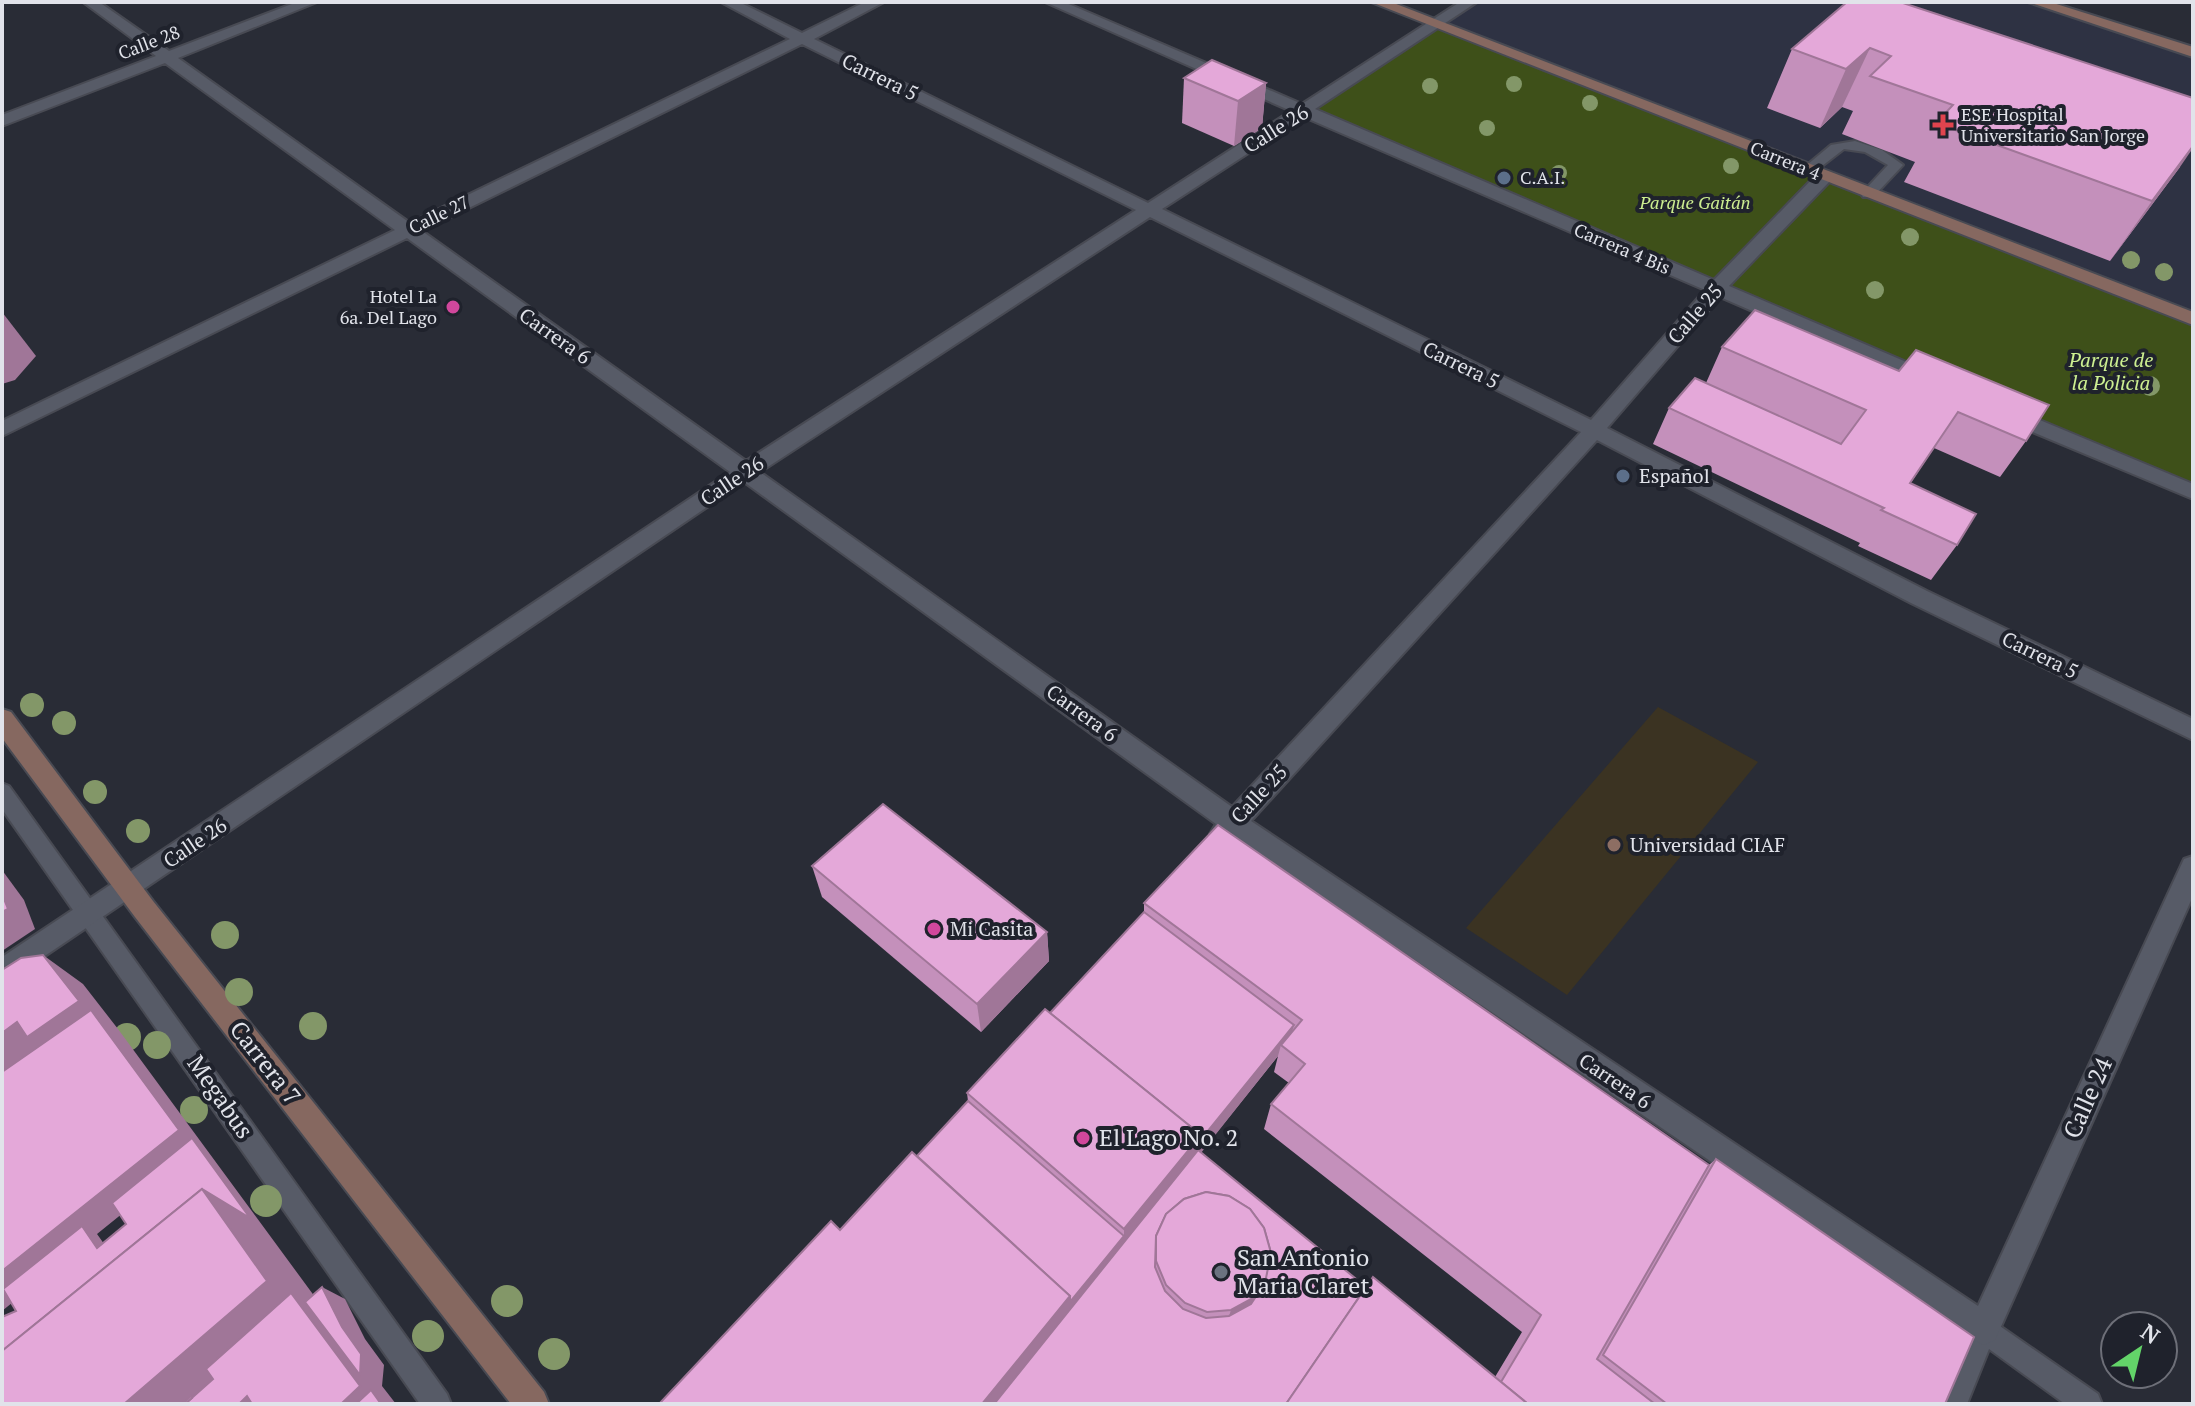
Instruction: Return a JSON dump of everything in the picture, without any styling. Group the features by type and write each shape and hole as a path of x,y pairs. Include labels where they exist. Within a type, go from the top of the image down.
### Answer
{"main road":[{"name":"Carrera 4","path":"1378,2 2193,319"},
{"path":"2037,2 2193,52"},
{"name":"Carrera 7","path":"2,719 128,888 532,1404"}],"street":[{"name":"Carrera 6","path":"90,2 1233,822 1984,1329"},
{"name":"Calle 28","path":"2,121 310,2"},
{"name":"Carrera 5","path":"728,2 1594,430 1919,597 2193,730"},
{"name":"Calle 27","path":"2,429 877,2"},
{"name":"Carrera 4 Bis","path":"1052,2 1947,388"},
{"name":"Calle 26","path":"2,972 746,471 1470,2"},
{"name":"Calle 25","path":"1201,857 1594,430 1816,174"},
{"path":"1991,406 2193,492"},
{"name":"Calle 24","path":"1984,1329 2193,867"}],"lane":[{"path":"1816,174 1839,146 1850,145 1875,151 1896,165 1868,194"},
{"name":"Megabus","path":"2,792 437,1404"},
{"path":"1953,1404 1984,1329"},
{"name":"Carrera 6","path":"1984,1329 2088,1404"}],"shaded area":[{"name":"ESE Hospital Universitario San Jorge","path":"1470,2 2035,2 2193,52 2193,319 1437,25"},
{"name":"Universidad CIAF","path":"1658,707 1758,762 1567,995 1466,928"}],"green space":[{"path":"1437,25 2193,319 2193,492 1304,112"}],"building":[{"path":"1847,2 1900,2 2193,98 2193,146 2152,201 1936,123 1953,105 1870,76 1891,56 1870,48 1846,69 1792,49"},
{"path":"1212,60 1266,83 1238,101 1184,78"},
{"path":"1755,310 1899,371 1916,350 2049,405 2026,441 1958,412 1910,483 1976,514 1957,545 1669,408 1695,378 1841,444 1866,410 1722,347"},
{"name":"Mi Casita","path":"883,804 1047,932 977,1004 812,866"},
{"path":"1218,825 1709,1165 1597,1359 1655,1404 1528,1404 1501,1382 1541,1315 1271,1104 1305,1064 1281,1045 1302,1020 1144,903"},
{"path":"2,894 8,909 2,912"},
{"path":"1144,912 1294,1025 1199,1142 1201,1135 1050,1013"},
{"path":"43,955 79,1001 27,1037 17,1022 2,1033 2,970 21,958"},
{"name":"El Lago No. 2","path":"1045,1009 1201,1135 1124,1229 967,1093"},
{"path":"91,1010 179,1130 2,1271 2,1072"},
{"path":"968,1101 1124,1236 1070,1302 1070,1296 917,1156"},
{"path":"192,1138 250,1218 202,1189 2,1351 2,1317 16,1311 3,1289 82,1226 97,1248 126,1224 112,1203"},
{"name":"San Antonio Maria Claret","path":"1198,1150 1366,1287 1286,1404 994,1404","holes":["1206,1192 1229,1196 1250,1209 1264,1228 1271,1253 1264,1284 1251,1304 1229,1316 1206,1318 1183,1309 1165,1291 1155,1267 1156,1236 1166,1214 1184,1199"]},
{"path":"912,1152 1070,1296 982,1404 659,1404 831,1221 840,1230"},
{"path":"1716,1159 1974,1337 1945,1404 1667,1404 1603,1355"},
{"path":"202,1189 267,1281 124,1404 2,1404 2,1351"},
{"path":"1206,1192 1229,1196 1250,1209 1264,1228 1271,1253 1266,1278 1253,1298 1231,1310 1207,1312 1185,1303 1166,1285 1156,1261 1156,1236 1166,1214 1184,1199"},
{"path":"1373,1277 1528,1404 1286,1404"},
{"path":"322,1287 342,1327 361,1354 360,1375 305,1302"},
{"path":"291,1293 360,1386 341,1404 252,1404 247,1396 239,1404 185,1404 213,1379 206,1369"},
{"path":"371,1390 381,1404 356,1404"}],"place":[{"name":"ESE Hospital Universitario San Jorge","path":"1943,125"},
{"name":"C.A.I.","path":"1504,178"},
{"name":"Hotel La 6a. Del Lago","path":"453,307"},
{"name":"Español","path":"1623,476"},
{"name":"Universidad CIAF","path":"1614,845"},
{"name":"Mi Casita","path":"934,929"},
{"name":"El Lago No. 2","path":"1083,1138"},
{"name":"San Antonio Maria Claret","path":"1221,1272"}],"park label":[{"name":"Parque Gaitán","path":"1695,203"},
{"name":"Parque de la Policia","path":"2111,372"}]}
